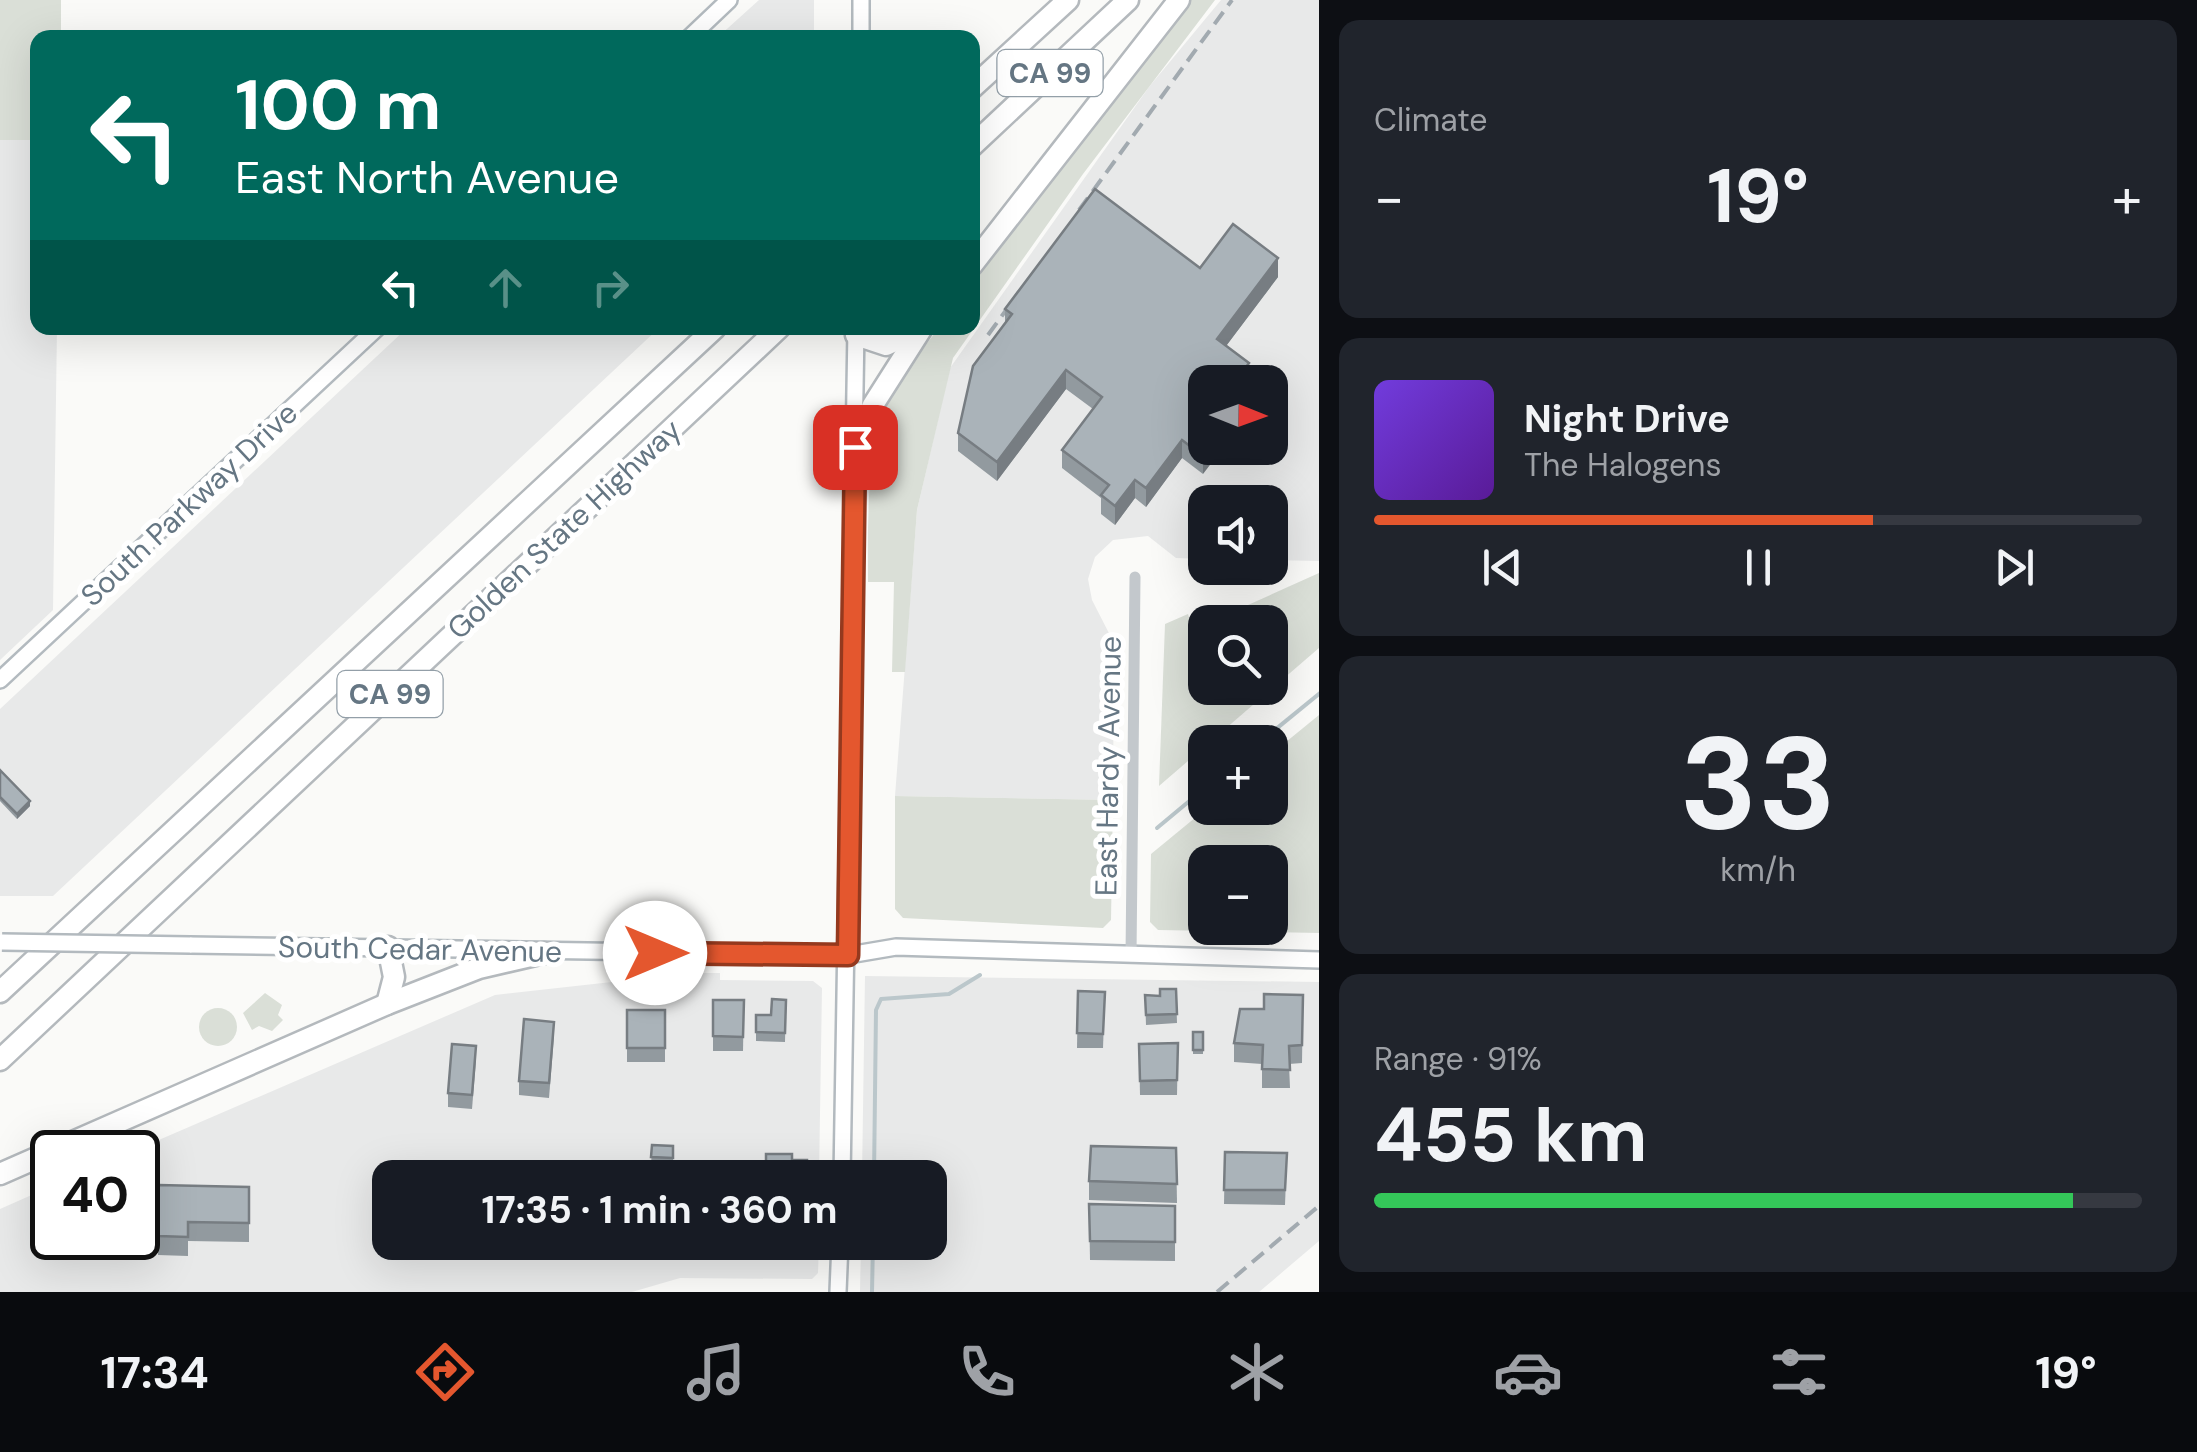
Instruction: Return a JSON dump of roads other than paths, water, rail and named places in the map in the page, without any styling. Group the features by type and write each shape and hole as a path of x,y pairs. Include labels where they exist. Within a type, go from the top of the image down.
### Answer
{"highway":[{"name":"CA 99","path":"980,81 1068,0"},
{"name":"CA 99","path":"980,139 1128,0"},
{"path":"980,255 1179,0"},
{"name":"Golden State Highway","path":"0,992 707,335"},
{"name":"Golden State Highway","path":"0,1060 772,335"},
{"path":"864,335 886,346 912,335"},
{"path":"855,447 873,405 918,335"},
{"path":"387,1004 394,977 388,947"},
{"path":"0,1174 387,1004 478,968 544,953"}],"street":[{"path":"697,30 729,0"},
{"path":"860,30 861,0"},
{"name":"South Parkway Drive","path":"0,680 370,335"},
{"path":"842,1160 856,335"},
{"name":"East Hardy Avenue","path":"1131,956 1135,577"},
{"name":"South Cedar Avenue","path":"1,942 544,953 848,955 896,948 1319,960"},
{"path":"838,1292 839,1260"}],"waterway":[{"path":"1281,725 1319,694"},
{"path":"1157,828 1188,802"},
{"path":"874,1160 876,1010 881,999 949,994 980,975"},
{"path":"872,1292 873,1260"}],"railway":[{"path":"1079,210 1232,0"},
{"path":"988,335 1020,291"},
{"path":"1217,1292 1319,1206"}]}
